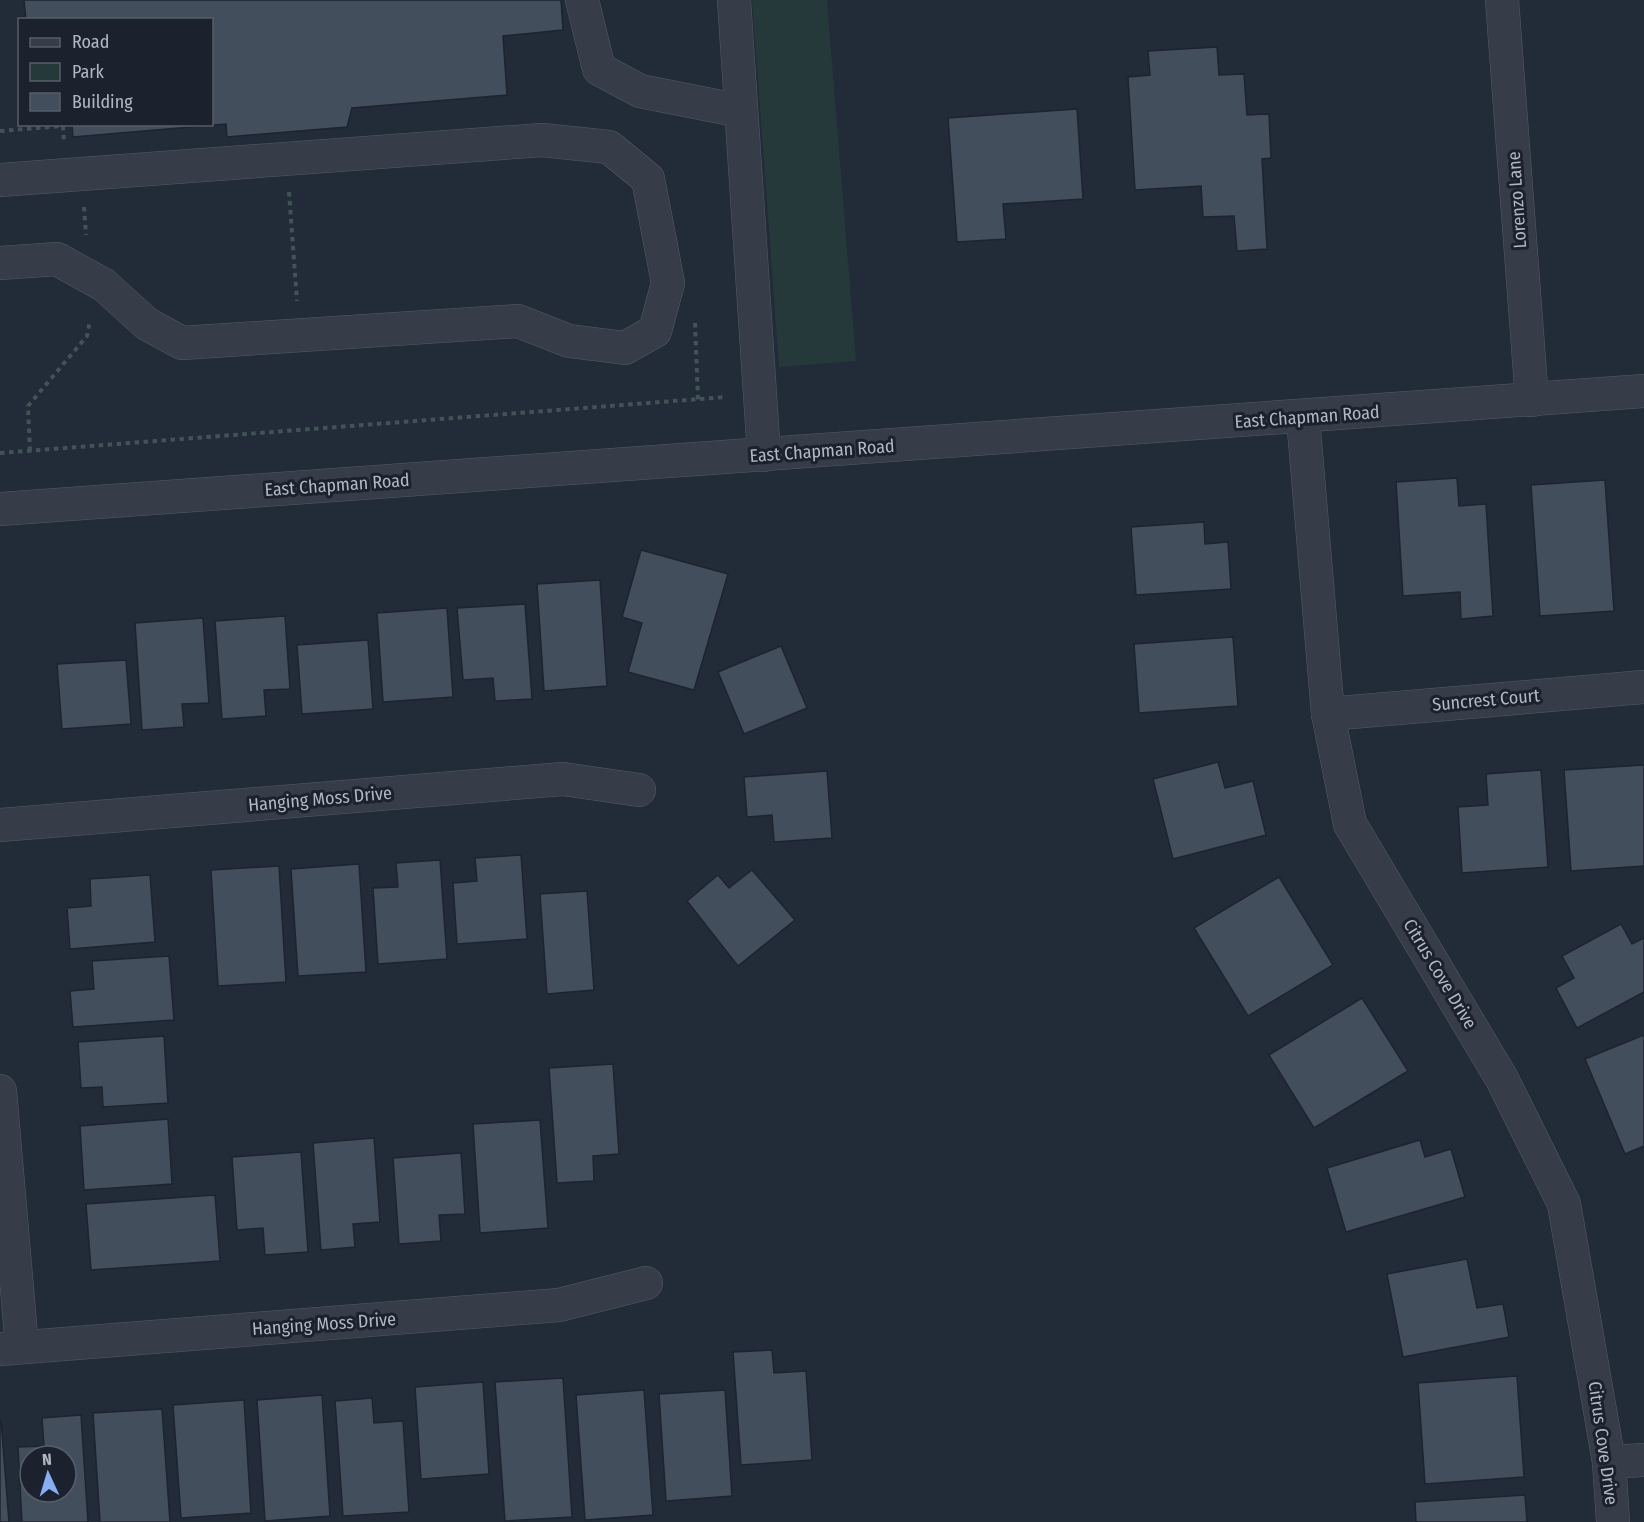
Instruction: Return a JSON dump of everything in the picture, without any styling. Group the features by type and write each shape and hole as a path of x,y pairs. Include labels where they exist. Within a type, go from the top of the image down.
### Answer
{"street":[{"path":"582,0 600,69 640,91 741,111"},
{"path":"734,0 764,455"},
{"name":"Lorenzo Lane","path":"1502,0 1532,400"},
{"path":"0,180 542,140 609,147 648,179 668,283 655,331 625,348 569,341 518,321 182,343 147,324 104,285 57,259 0,263"},
{"name":"East Chapman Road","path":"0,509 1303,418 1644,391"},
{"name":"Citrus Cove Drive","path":"1303,418 1328,714 1350,824 1502,1079 1564,1204 1609,1462 1613,1522"},
{"name":"Suncrest Court","path":"1328,714 1644,687"},
{"name":"Hanging Moss Drive","path":"0,825 563,779 639,790"},
{"path":"0,1090 11,1348"},
{"name":"Hanging Moss Drive","path":"11,1348 559,1305 646,1283"},
{"path":"1609,1462 1644,1460"}],"path":[{"path":"286,159 300,335"},
{"path":"0,453 760,394"}],"green space":[{"path":"752,0 827,0 856,361 779,367"}],"building":[{"path":"24,0 561,0 563,30 503,36 507,95 352,108 347,127 227,137 226,124 213,125 213,18 26,18"},
{"path":"1217,47 1219,75 1244,74 1247,115 1269,114 1271,158 1262,159 1267,249 1237,251 1234,216 1203,217 1201,186 1135,190 1128,77 1150,75 1148,51"},
{"path":"1077,109 1083,199 1003,204 1006,239 957,242 948,118"},
{"path":"72,126 202,126 73,137"},
{"path":"1457,478 1459,506 1486,504 1493,616 1461,619 1460,592 1403,596 1396,482"},
{"path":"1605,480 1614,611 1540,616 1531,485"},
{"path":"1204,522 1205,544 1228,542 1231,589 1136,595 1131,527"},
{"path":"641,550 728,574 694,690 628,672 642,623 622,617"},
{"path":"600,580 607,686 544,691 537,584"},
{"path":"525,604 532,699 495,701 493,678 463,680 457,608"},
{"path":"447,608 453,697 383,702 377,613"},
{"path":"285,616 290,689 264,690 266,716 222,719 215,621"},
{"path":"203,618 209,703 182,704 184,727 142,730 135,623"},
{"path":"1233,637 1238,706 1139,713 1134,644"},
{"path":"368,640 373,709 302,714 297,645"},
{"path":"781,646 807,708 744,734 718,672"},
{"path":"126,660 131,724 62,729 57,664"},
{"path":"1218,762 1225,788 1253,781 1266,835 1173,859 1153,779"},
{"path":"1644,765 1644,866 1571,871 1564,770"},
{"path":"1541,770 1548,867 1462,873 1458,807 1488,805 1486,774"},
{"path":"827,771 832,838 774,842 772,815 747,817 744,777"},
{"path":"521,855 527,939 457,944 453,883 477,881 475,858"},
{"path":"440,860 447,959 378,964 373,888 398,887 396,863"},
{"path":"359,864 366,972 298,976 291,869"},
{"path":"279,866 286,982 218,986 211,870"},
{"path":"752,870 795,920 738,966 687,901 718,875 729,888"},
{"path":"150,875 155,942 70,949 67,908 91,906 90,879"},
{"path":"1279,877 1333,965 1248,1016 1194,928"},
{"path":"587,891 594,990 547,994 540,894"},
{"path":"1621,924 1632,944 1644,938 1644,992 1577,1028 1556,988 1574,978 1562,956"},
{"path":"169,956 174,1020 73,1027 70,991 94,989 92,961"},
{"path":"1362,998 1408,1071 1314,1128 1269,1055"},
{"path":"1644,1035 1644,1146 1625,1154 1585,1059"},
{"path":"164,1036 168,1103 103,1107 102,1087 81,1088 78,1042"},
{"path":"613,1064 619,1154 593,1156 594,1181 557,1183 549,1068"},
{"path":"168,1119 172,1184 84,1190 80,1126"},
{"path":"540,1120 548,1228 480,1233 473,1124"},
{"path":"374,1138 380,1222 353,1224 355,1247 321,1250 313,1143"},
{"path":"1420,1140 1425,1157 1451,1149 1465,1197 1346,1232 1327,1168"},
{"path":"301,1152 308,1252 265,1255 263,1228 237,1230 232,1157"},
{"path":"461,1153 465,1214 439,1215 441,1241 399,1244 393,1158"},
{"path":"215,1195 220,1261 91,1270 86,1204"},
{"path":"1467,1259 1477,1308 1503,1304 1509,1337 1403,1357 1387,1274"},
{"path":"772,1350 774,1373 806,1371 812,1460 741,1465 733,1352"},
{"path":"1517,1376 1524,1477 1425,1484 1418,1383"},
{"path":"563,1378 572,1517 505,1521 495,1382"},
{"path":"483,1382 489,1474 421,1479 415,1387"},
{"path":"644,1390 653,1515 585,1520 576,1395"},
{"path":"725,1390 732,1496 666,1501 659,1394"},
{"path":"322,1395 330,1516 265,1521 257,1400"},
{"path":"372,1398 374,1423 403,1421 409,1512 343,1516 335,1401"},
{"path":"244,1400 251,1513 181,1518 173,1405"},
{"path":"162,1409 170,1522 100,1522 93,1413"},
{"path":"81,1415 88,1522 22,1522 21,1504 78,1504 78,1444 44,1444 42,1418"},
{"path":"1,1420 9,1522 0,1522"},
{"path":"1525,1495 1527,1522 1416,1522 1415,1502"}]}
